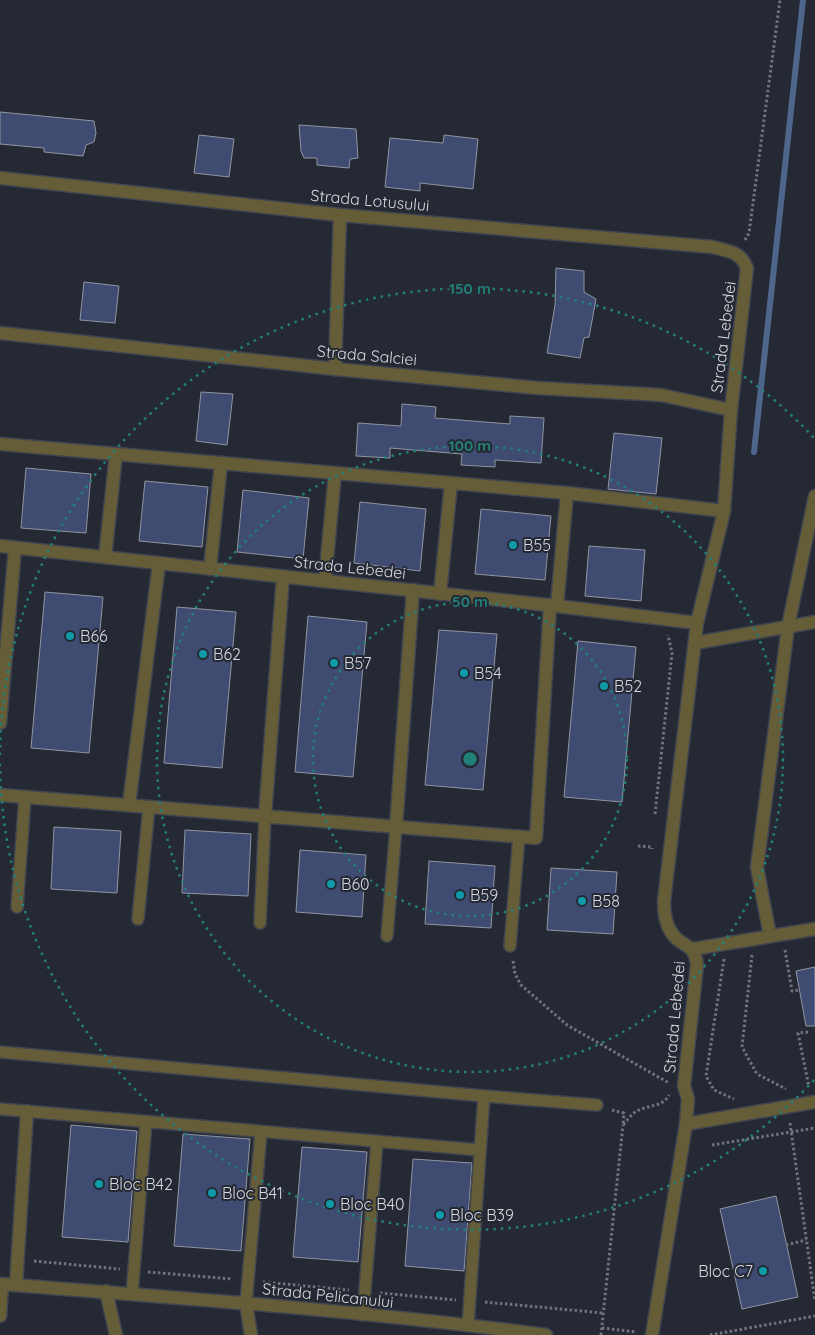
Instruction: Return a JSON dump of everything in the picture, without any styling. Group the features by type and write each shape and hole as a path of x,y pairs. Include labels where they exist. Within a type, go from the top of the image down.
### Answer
{"street":[{"name":"Strada Lotusului","path":"0,178 340,214 713,247 737,254"},
{"path":"335,369 340,214"},
{"name":"Strada Lebedei","path":"652,1334 686,1124 688,1099 679,1086 697,965 693,949 681,942 671,932 664,917 664,901 697,623 724,511 731,410 747,268 737,254"},
{"name":"Strada Salciei","path":"0,333 335,369 538,388 661,395 731,410"},
{"path":"0,447 116,454 567,493 724,511"},
{"path":"105,557 116,454"},
{"path":"210,568 221,463"},
{"path":"325,581 335,473"},
{"path":"440,594 452,483"},
{"path":"0,795 536,838 553,606 567,493"},
{"path":"776,935 757,868 788,627 815,496"},
{"name":"Strada Lebedei","path":"0,546 413,590 697,623"},
{"path":"0,722 15,548"},
{"path":"129,805 159,563"},
{"path":"265,816 283,576"},
{"path":"396,827 413,590"},
{"path":"695,644 815,622"},
{"path":"693,949 815,929"},
{"path":"686,1124 813,1103"},
{"path":"16,1285 27,1111"},
{"path":"0,1316 1,1284"},
{"name":"Strada Pelicanului","path":"1,1284 246,1303 468,1325 546,1335"},
{"path":"106,1291 116,1335"},
{"path":"246,1303 252,1335"}],"lane":[{"path":"17,906 25,797"},
{"path":"138,919 149,807"},
{"path":"260,923 265,816"},
{"path":"388,936 396,827"},
{"path":"510,946 519,836"},
{"path":"0,1052 597,1105"},
{"path":"468,1325 484,1096"},
{"path":"0,1109 480,1150"},
{"path":"132,1294 146,1122"},
{"path":"246,1303 261,1132"},
{"path":"363,1315 377,1141"}],"path":[{"path":"737,254 748,233 780,0"},
{"path":"650,617 663,627 669,637 672,652 655,819"},
{"path":"652,847 653,838"},
{"path":"776,935 792,991 800,990"},
{"path":"753,939 742,1047 757,1074 786,1089"},
{"path":"727,944 706,1076 714,1090 733,1099 742,1097"},
{"path":"510,946 515,974 521,985 567,1025 679,1086 666,1100 649,1108 636,1111 623,1125"},
{"path":"808,1032 798,1033 813,1103"},
{"path":"801,1086 815,1084"},
{"path":"777,1091 793,1088"},
{"path":"597,1105 624,1113 601,1335"},
{"path":"787,1107 815,1301"},
{"path":"712,1145 815,1128"},
{"path":"786,1245 806,1240"},
{"path":"18,1260 604,1313"},
{"path":"710,1335 815,1316"},
{"path":"602,1328 652,1334"}],"building":[{"path":"0,112 94,121 96,133 94,142 86,145 83,156 44,152 44,148 0,144"},
{"path":"299,125 356,129 358,158 350,159 349,168 317,165 317,158 304,158 301,151"},
{"path":"199,135 234,139 229,177 194,173"},
{"path":"444,135 478,139 473,189 420,183 420,191 385,187 390,138 443,143"},
{"path":"556,268 584,271 584,292 596,299 589,337 584,338 580,358 547,353 555,305"},
{"path":"84,282 119,286 115,323 80,320"},
{"path":"201,392 233,394 227,445 196,441"},
{"path":"402,404 436,407 435,418 510,424 510,416 544,418 541,463 495,460 495,467 461,465 462,454 390,448 390,458 356,456 358,423 401,426"},
{"path":"614,433 662,438 656,494 608,489"},
{"path":"26,468 91,474 86,533 21,528"},
{"path":"145,481 208,487 202,547 139,541"},
{"path":"243,490 309,498 303,559 237,552"},
{"path":"360,502 426,509 420,571 354,563"},
{"name":"B55","path":"481,509 551,516 545,580 475,574"},
{"path":"589,546 645,550 641,601 585,596"},
{"name":"B66","path":"45,592 103,597 89,753 31,748"},
{"name":"B62","path":"177,607 236,612 222,768 164,763"},
{"name":"B57","path":"308,616 367,622 353,777 295,772"},
{"name":"B54","path":"439,630 497,634 483,790 425,785"},
{"name":"B52","path":"578,641 636,647 622,802 564,797"},
{"path":"54,827 121,831 117,893 51,889"},
{"path":"185,830 251,834 248,896 182,893"},
{"name":"B60","path":"300,850 366,855 362,917 296,912"},
{"name":"B59","path":"429,861 495,866 491,928 425,924"},
{"name":"B58","path":"551,868 617,872 613,934 547,930"},
{"path":"815,967 815,1026 806,1026 796,971"},
{"name":"Bloc B42","path":"71,1125 137,1131 128,1242 62,1237"},
{"name":"Bloc B41","path":"183,1134 250,1139 241,1251 174,1246"},
{"name":"Bloc B40","path":"302,1147 367,1152 358,1262 293,1257"},
{"name":"Bloc B39","path":"413,1159 472,1163 464,1271 405,1266"},
{"name":"Bloc C7","path":"776,1196 798,1297 742,1309 720,1209"}],"waterway":[{"path":"754,452 803,0"}],"place":[{"name":"B55","path":"513,545"},
{"name":"B66","path":"70,636"},
{"name":"B62","path":"203,654"},
{"name":"B57","path":"334,663"},
{"name":"B54","path":"464,673"},
{"name":"B52","path":"604,686"},
{"name":"B60","path":"331,884"},
{"name":"B59","path":"460,895"},
{"name":"B58","path":"582,901"},
{"name":"Bloc B42","path":"99,1184"},
{"name":"Bloc B41","path":"212,1193"},
{"name":"Bloc B40","path":"330,1204"},
{"name":"Bloc B39","path":"440,1215"},
{"name":"Bloc C7","path":"763,1271"}]}
